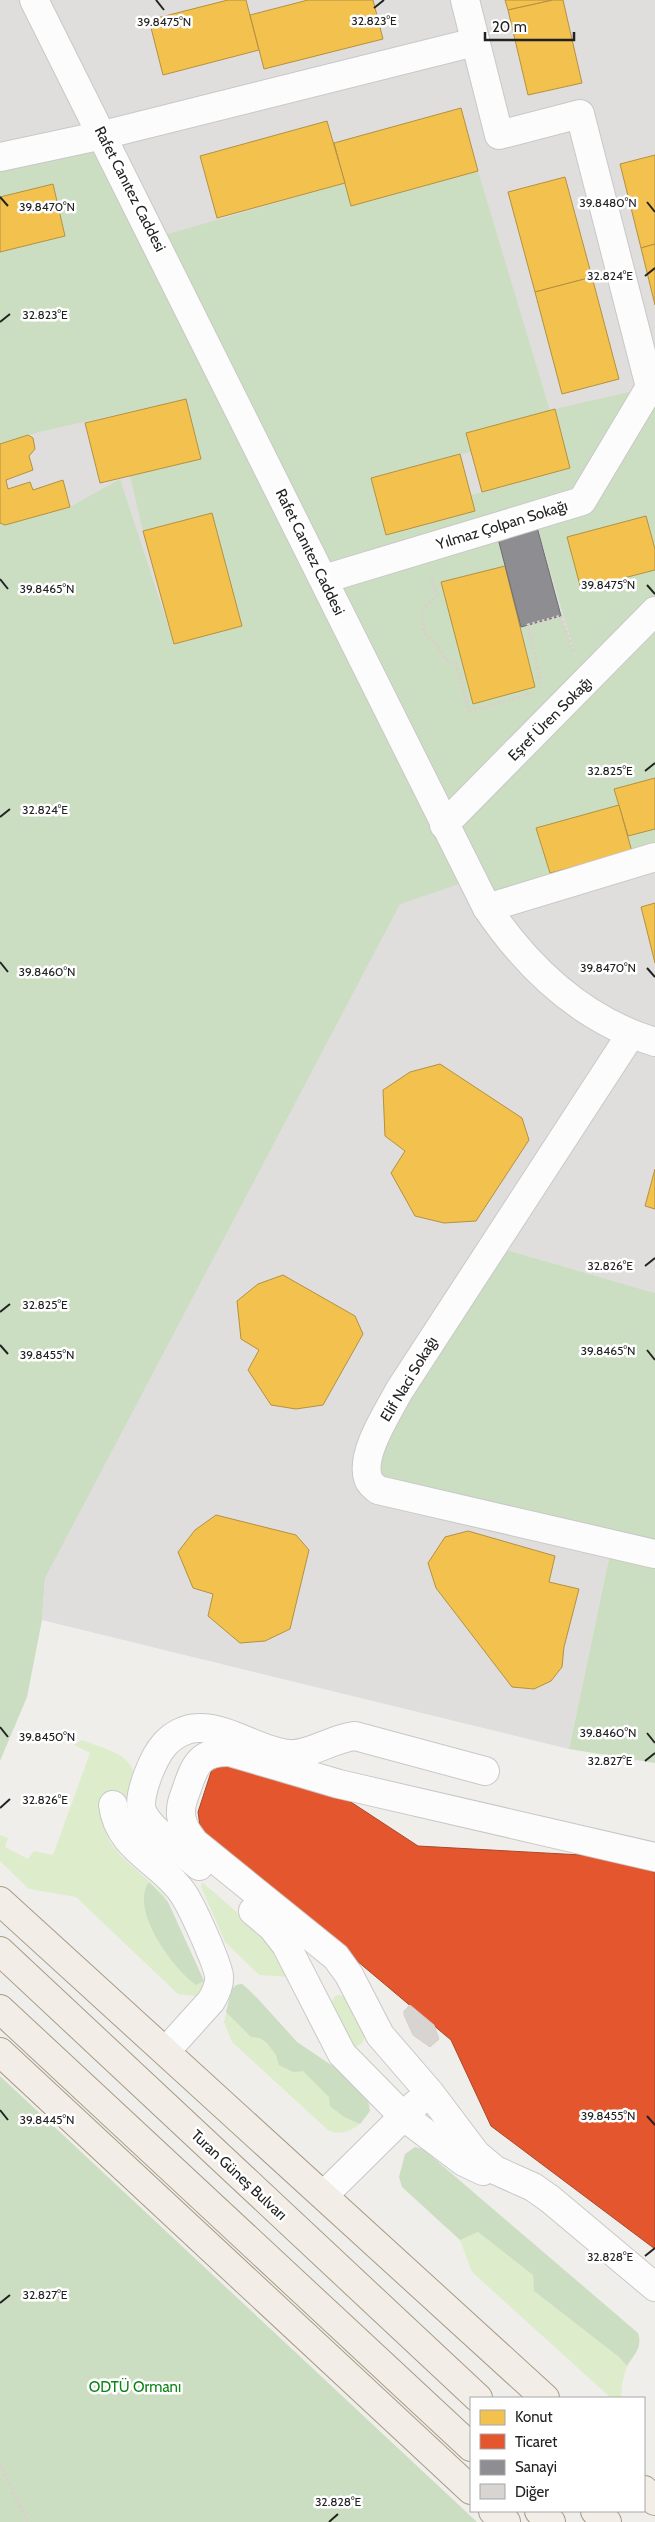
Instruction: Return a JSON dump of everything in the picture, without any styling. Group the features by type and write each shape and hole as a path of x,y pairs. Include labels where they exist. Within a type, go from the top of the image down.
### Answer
{"main road":[{"path":"0,1901 544,2397"},
{"name":"Turan Güneş Bulvarı","path":"0,1951 477,2397"},
{"path":"0,2009 470,2446"},
{"path":"0,2052 470,2489"},
{"path":"645,2491 655,2501"},
{"path":"494,2512 506,2522"},
{"path":"540,2512 551,2522"},
{"path":"596,2512 607,2522"}],"street":[{"name":"Rafet Canıtez Caddesi","path":"34,0 487,908 507,938 541,976 585,1008 643,1038"},
{"name":"Yılmaz Çolpan Sokağı","path":"324,579 582,501 653,386 580,114 499,135 464,0"},
{"path":"0,156 103,135 476,42"},
{"name":"Eşref Üren Sokağı","path":"444,825 655,611"},
{"path":"487,908 655,857"},
{"name":"Elif Naci Sokağı","path":"643,1038 399,1391 376,1435 368,1460 367,1477 370,1484 378,1490 655,1554"},
{"path":"485,1771 367,1738 341,1737 291,1754 198,1728 188,1729 177,1734 166,1743 143,1787 141,1801 142,1811 149,1821 276,1931 286,1945 334,2042 348,2060 403,2116 464,2162 479,2170 516,2180"},
{"path":"655,1857 339,1784 230,1752 218,1752 208,1755 200,1761 191,1776 181,1804 181,1815 189,1836 336,1957 356,1989 380,2035 476,2154 495,2170 534,2187 550,2198 655,2287"},
{"path":"154,1763 158,1780 168,1788 180,1788 191,1776"},
{"path":"113,1805 117,1824 125,1838 184,1894 219,1976 216,1993 212,2001 166,2051"},
{"path":"319,2010 319,1999 322,1990 334,1981 348,1983 356,1989"},
{"path":"348,2060 357,2064 373,2060 378,2053 380,2035"},
{"path":"324,2195 403,2116 414,2108 418,2099 418,2089 411,2072"}],"path":[{"path":"437,596 423,607 420,617 422,626 426,636 434,641 445,659 456,662 469,711 543,690 528,625 561,616"},
{"path":"0,2465 28,2522"}],"shaded area":[{"path":"0,0 655,0 655,1293 493,1246 612,1544 569,1749 42,1620 45,1578 0,576"}],"green space":[{"path":"103,135 154,238 345,183 351,206 478,171 550,411 466,433 471,452 372,477 387,535 475,511 471,495 570,468 555,409 655,386 655,778 619,805 536,828 550,873 632,851 628,836 655,829 655,857 487,908 471,880 400,904 45,1578 42,1620 27,1697 0,1761 0,523 5,525 70,507 120,479 174,644 242,626 212,513 143,531 130,476 200,459 186,399 39,432 0,444 0,157","holes":["534,516 577,661 561,616 521,627 535,687 473,704 441,582 506,566"]},
{"path":"493,1246 655,1293 655,1763 569,1749 612,1544 378,1490 368,1460"},
{"path":"82,1740 122,1757 133,1770 134,1780 128,1797 99,1800 101,1821 109,1841 122,1857 164,1895 204,1981 204,1989 196,1996 178,1994 76,1897 29,1889 0,1861 0,1835 8,1838 5,1847 28,1859 34,1851 53,1855 90,1753 74,1745"},
{"path":"149,1882 168,1902 204,1981 196,1985 187,1977 176,1966 156,1938 145,1907 144,1894"},
{"path":"202,1882 277,1947 291,1977 259,1975 225,1942 201,1886"},
{"path":"242,1984 249,1989 297,2042 340,2071 370,2104 366,2117 355,2128 341,2132 328,2130 232,2042 224,2022 232,1989 236,1985"},
{"path":"242,1984 297,2042 340,2071 367,2098 370,2111 360,2124 344,2117 330,2106 329,2097 303,2071 293,2072 279,2065 276,2055 267,2043 260,2038 251,2037 226,2012 232,1989 236,1985"},
{"path":"339,1995 348,1998 366,2032 363,2042 356,2047 351,2045 329,2005 335,1996"},
{"name":"ODTÜ Ormanı","path":"0,2076 477,2522 0,2522"},
{"path":"415,2147 423,2149 638,2333 639,2347 627,2366 619,2357 534,2291 533,2275 478,2232 460,2240 402,2187 399,2177 405,2154"},
{"path":"478,2232 533,2275 534,2291 620,2357 627,2366 622,2384 621,2397 610,2397 472,2272 460,2240"}],"building: Konut":[{"path":"228,0 246,0 259,50 163,75 149,20"},
{"path":"308,0 373,0 383,39 264,69 250,15"},
{"path":"505,0 553,0 508,10"},
{"path":"553,0 563,0 582,83 528,95 508,10"},
{"path":"461,108 478,171 351,206 334,143"},
{"path":"327,121 345,183 217,218 200,156"},
{"path":"655,155 655,244 641,248 620,164"},
{"path":"565,177 592,277 535,292 508,192"},
{"path":"53,184 65,236 0,252 0,197"},
{"path":"655,244 655,305 641,248"},
{"path":"592,277 619,379 562,394 535,292"},
{"path":"186,399 201,459 100,483 85,423"},
{"path":"555,409 570,468 482,492 466,433"},
{"path":"28,435 33,438 35,449 29,456 33,470 6,480 8,489 30,482 33,490 63,480 70,507 5,525 0,523 0,444"},
{"path":"460,454 475,511 386,535 371,478"},
{"path":"212,513 242,626 174,644 143,531"},
{"path":"646,516 655,549 655,570 581,589 567,537"},
{"path":"505,566 535,687 473,704 441,582"},
{"path":"655,778 655,829 628,836 614,789"},
{"path":"619,805 632,852 550,873 536,828"},
{"path":"655,903 655,963 641,907"},
{"path":"440,1064 522,1118 529,1140 476,1221 444,1223 415,1216 391,1173 405,1151 385,1136 383,1090 410,1072"},
{"path":"655,1169 655,1209 645,1206"},
{"path":"283,1275 355,1316 363,1334 323,1405 296,1409 271,1405 248,1370 259,1350 241,1339 237,1301 258,1284"},
{"path":"216,1515 296,1535 309,1550 290,1629 265,1641 240,1643 208,1616 213,1594 193,1588 178,1552 195,1530"},
{"path":"468,1531 555,1556 549,1582 579,1589 564,1647 562,1667 551,1681 534,1689 512,1687 436,1588 428,1563 445,1537"}],"building: Ticaret":[{"path":"220,1760 334,1791 418,1846 618,1857 655,1873 655,2249 491,2126 451,2040 205,1833 200,1826 198,1812 213,1766"}],"building: Sanayi":[{"path":"534,516 561,616 521,627 495,527"}],"building: Diğer":[{"path":"410,2005 434,2025 439,2039 430,2047 413,2035 404,2015 404,2011"}]}
